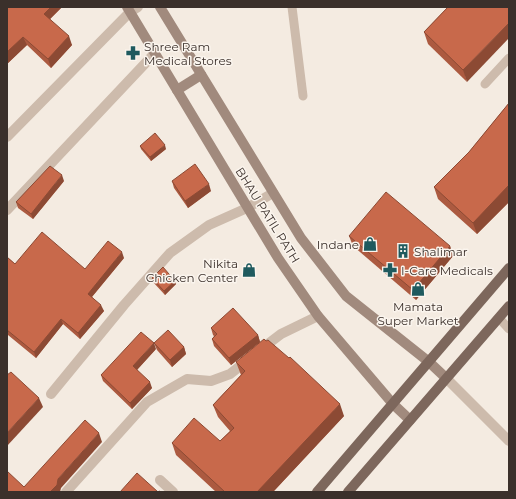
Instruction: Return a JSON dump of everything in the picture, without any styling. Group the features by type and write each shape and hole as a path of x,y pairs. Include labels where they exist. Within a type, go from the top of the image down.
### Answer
{"main road":[{"name":"BHAU PATIL PATH","path":"160,7 301,238 346,296 429,362 446,378"},
{"name":"BHAU PATIL PATH","path":"132,9 154,53 278,258 318,316 393,404 410,420"},
{"path":"177,90 201,75"},
{"path":"317,492 509,268"},
{"path":"348,492 509,306"}],"street":[{"path":"7,137 132,9"},
{"path":"7,210 154,53"},
{"path":"51,394 124,305 170,253 209,225 247,208 273,193"},
{"path":"66,492 148,402 187,378 211,382 230,374 281,334 318,316"},
{"path":"446,378 509,441"},
{"path":"160,480 173,492"}],"lane":[{"path":"292,7 303,96"},
{"path":"485,84 509,58"},
{"path":"499,318 509,329"}],"building":[{"path":"7,7 51,7 44,14 69,36 48,59 23,37 7,52"},
{"path":"448,7 509,7 509,23 463,70 424,32"},
{"path":"509,103 509,185 473,223 434,187 469,152"},
{"path":"155,133 165,145 150,157 140,146"},
{"path":"195,164 209,184 185,201 172,181"},
{"path":"50,166 62,175 31,214 16,202"},
{"name":"Shalimar","path":"386,192 450,246 413,290 349,236"},
{"path":"42,232 85,269 108,241 122,252 88,294 101,305 78,333 61,319 34,352 7,330 7,257 15,264"},
{"path":"163,267 175,281 164,291 152,278"},
{"path":"233,308 258,335 229,358 212,339 217,334 211,328"},
{"path":"168,330 184,347 170,360 154,343"},
{"path":"141,332 154,343 133,366 150,382 130,403 101,375"},
{"path":"264,339 266,341 268,340 289,358 290,357 340,404 257,492 225,492 172,443 194,418 220,441 234,428 213,405 245,371 236,362"},
{"path":"11,372 39,398 7,433 7,375"},
{"path":"85,420 99,433 58,479 57,485 50,492 7,492 7,471 24,487"},
{"path":"137,473 158,492 120,492"}],"place":[{"name":"Shree Ram Medical Stores","path":"133,53"},
{"name":"Indane","path":"370,244"},
{"name":"Shalimar","path":"403,251"},
{"name":"Nikita Chicken Center","path":"249,270"},
{"name":"I-Care Medicals","path":"390,270"},
{"name":"Mamata Super Market","path":"418,289"}]}
